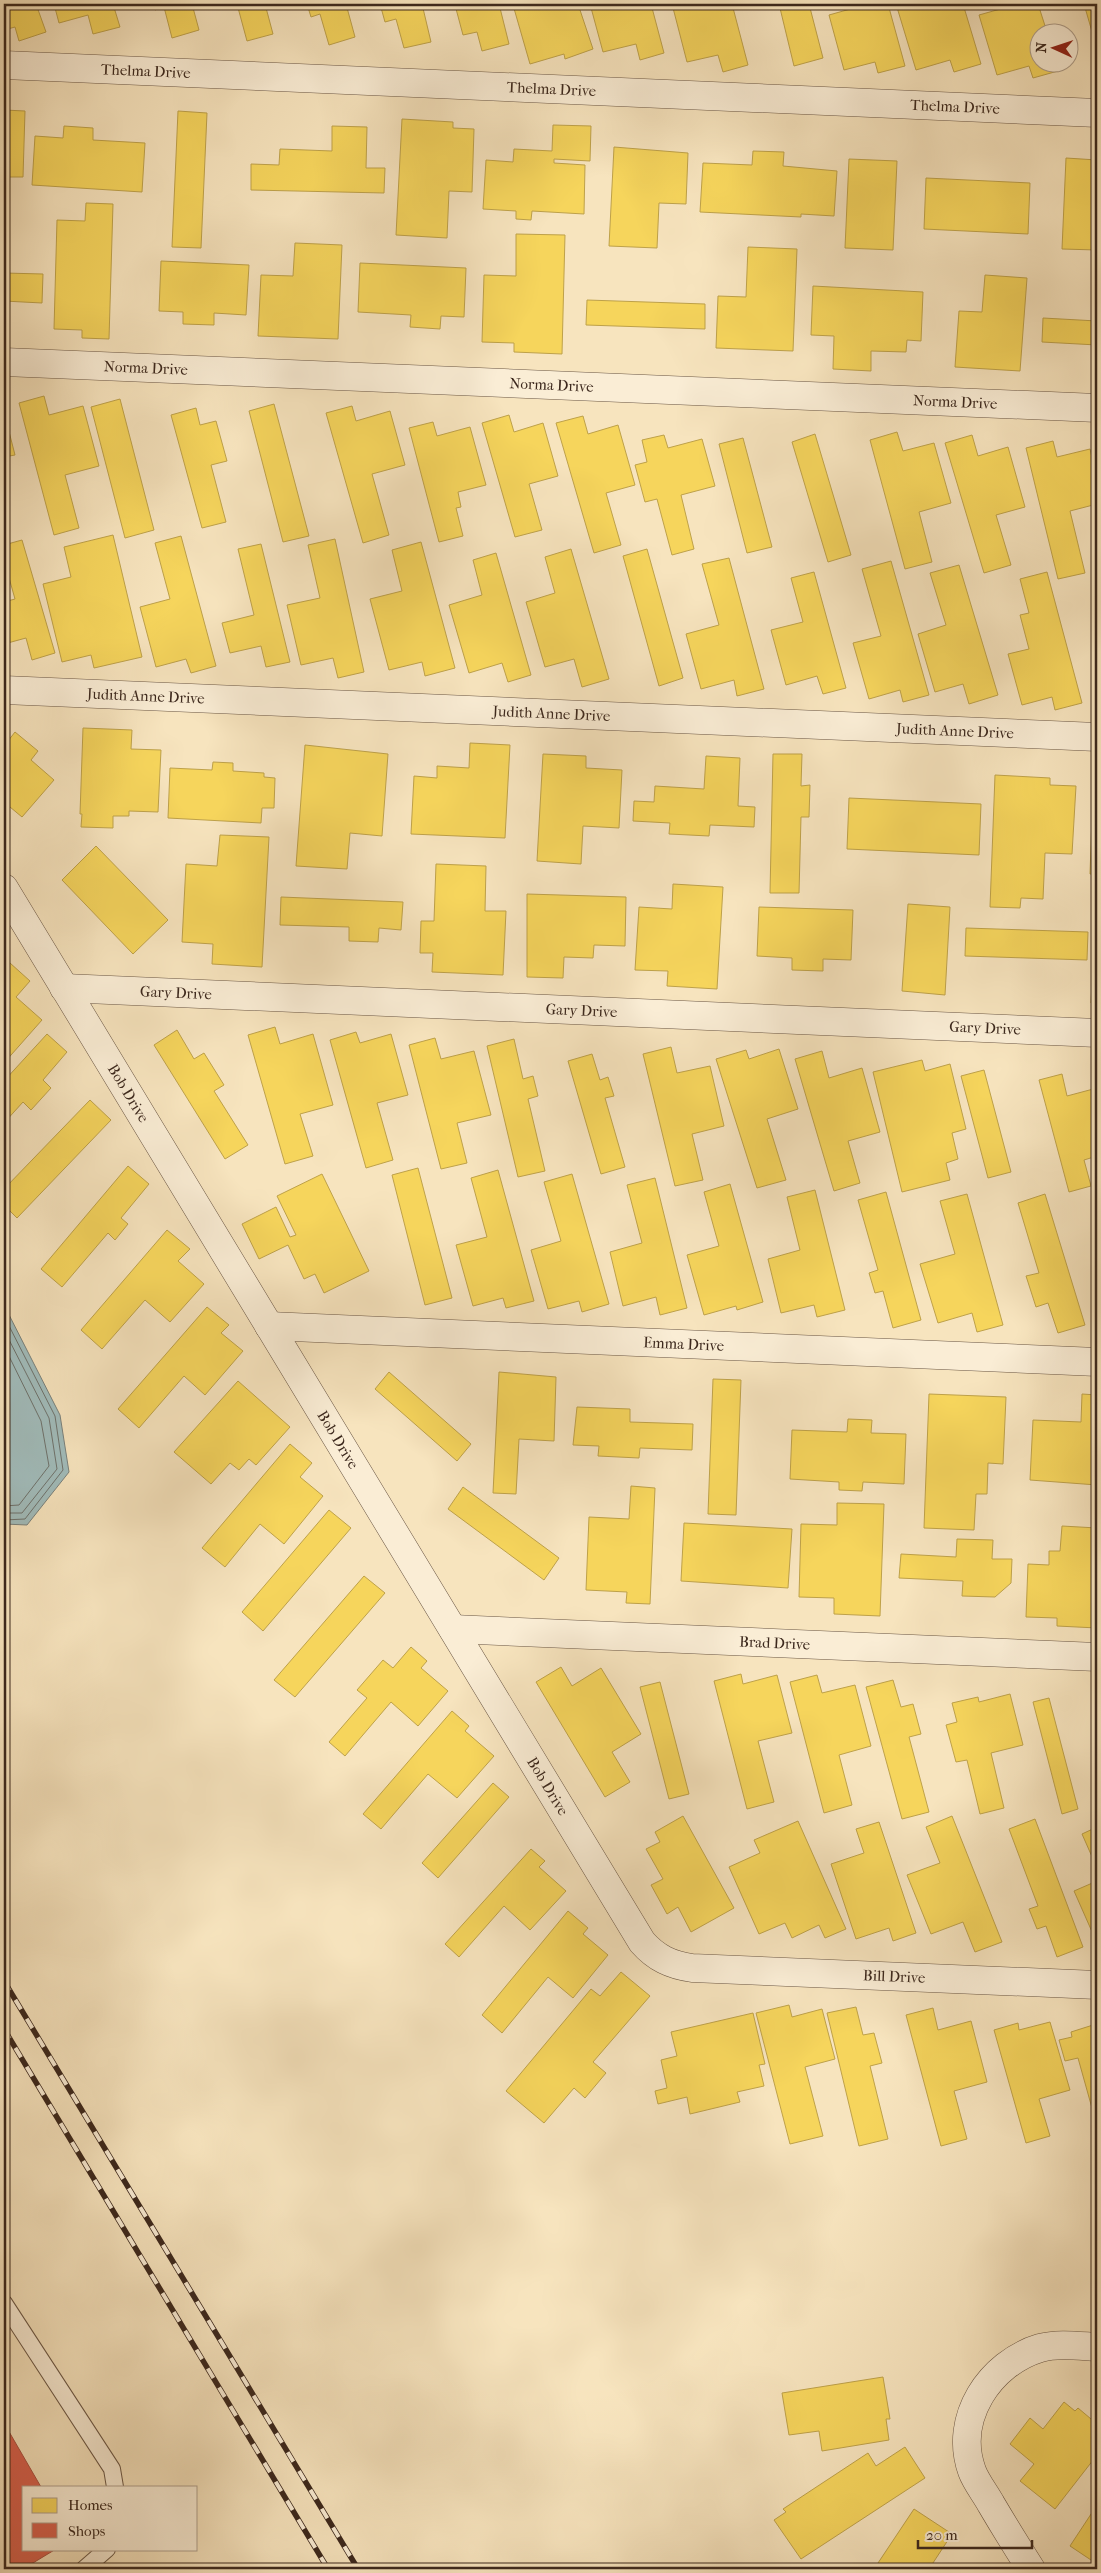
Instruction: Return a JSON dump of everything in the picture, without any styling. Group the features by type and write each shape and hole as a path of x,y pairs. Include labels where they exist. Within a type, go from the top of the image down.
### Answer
{"street":[{"name":"Thelma Drive","path":"4,66 1097,113"},
{"name":"Norma Drive","path":"4,362 1097,408"},
{"name":"Judith Anne Drive","path":"4,690 1097,737"},
{"name":"Bob Drive","path":"4,888 642,1942 656,1956 666,1962 692,1968"},
{"name":"Gary Drive","path":"64,988 1097,1033"},
{"name":"Emma Drive","path":"269,1326 1097,1362"},
{"name":"Brad Drive","path":"453,1629 1097,1657"},
{"name":"Bill Drive","path":"692,1968 1097,1985"},
{"path":"1031,2569 972,2471 968,2445 970,2419 976,2399 998,2370 1025,2353 1048,2346 1097,2347"}],"lane":[{"path":"4,2303 112,2469 115,2486"},
{"path":"84,2569 106,2550"}],"water":[{"path":"4,1305 60,1415 69,1472 27,1525 4,1524"}],"building: Homes":[{"path":"4,4 36,4 46,32 19,41 15,27 4,30"},
{"path":"54,4 113,4 120,27 93,34 88,15 59,23"},
{"path":"153,4 192,4 199,30 172,38 164,7 155,10"},
{"path":"237,4 265,4 273,34 247,41"},
{"path":"307,4 346,4 355,37 329,45 320,14 311,17"},
{"path":"380,4 422,4 431,42 404,48 396,19 385,22"},
{"path":"499,4 509,44 482,51 477,32 463,35 455,5"},
{"path":"578,4 593,49 565,59 564,54 530,64 513,5"},
{"path":"590,4 651,4 664,53 640,60 636,44 603,52"},
{"path":"672,4 732,4 748,65 723,72 718,55 687,62"},
{"path":"779,4 809,4 823,58 794,66"},
{"path":"860,4 888,4 905,66 878,73 875,62 844,70 829,15 861,6"},
{"path":"896,4 963,4 981,64 954,72 950,60 916,70"},
{"path":"1011,4 1038,4 1044,22 1028,22 1028,66 997,75 979,15 1011,6"},
{"path":"1084,4 1097,4 1097,49"},
{"path":"1031,72 1054,72 1033,78"},
{"path":"4,110 25,111 23,177 4,177"},
{"path":"178,111 207,113 201,248 172,247"},
{"path":"402,119 453,122 453,128 474,129 472,192 449,191 447,238 396,235"},
{"path":"553,125 591,126 590,161 554,159 554,163 585,165 584,214 532,211 531,220 516,219 516,211 483,209 486,160 513,162 514,149 552,151"},
{"path":"64,126 93,128 93,140 145,143 142,192 32,185 35,136 63,138"},
{"path":"332,126 367,127 366,168 385,168 384,193 251,190 251,164 279,165 280,149 332,151"},
{"path":"614,147 688,153 686,204 659,203 657,248 609,246"},
{"path":"753,151 784,152 783,166 837,171 834,216 801,214 801,217 700,212 703,163 752,165"},
{"path":"1066,158 1097,160 1097,250 1062,249"},
{"path":"849,159 897,161 893,250 845,248"},
{"path":"926,178 1030,183 1028,234 924,229"},
{"path":"86,203 113,204 109,339 82,338 82,330 54,329 57,220 85,221"},
{"path":"516,234 565,235 562,354 514,352 514,343 482,342 484,275 516,276"},
{"path":"295,243 342,245 338,339 258,336 261,275 293,276"},
{"path":"748,247 797,249 793,351 716,348 718,296 746,297"},
{"path":"161,261 249,265 246,315 214,313 214,325 183,324 183,312 159,311"},
{"path":"360,263 466,268 464,317 441,316 440,329 410,327 411,315 358,312"},
{"path":"4,273 43,274 42,303 4,301"},
{"path":"985,275 1027,278 1020,371 955,367 959,311 982,312"},
{"path":"813,286 923,292 921,341 907,340 906,352 871,351 871,371 833,369 834,336 811,335"},
{"path":"587,300 705,304 705,329 586,325"},
{"path":"1043,318 1097,321 1097,345 1042,342"},
{"path":"44,396 49,415 83,406 99,466 65,475 79,528 54,535 19,403"},
{"path":"120,399 154,530 125,538 91,407"},
{"path":"274,404 309,536 283,542 249,411"},
{"path":"352,406 356,421 390,411 405,465 372,474 389,535 363,543 326,413"},
{"path":"196,408 200,425 216,421 227,461 211,465 226,522 202,528 171,415"},
{"path":"4,412 15,455 4,457"},
{"path":"509,415 514,432 543,423 558,476 529,484 542,530 515,537 482,423"},
{"path":"583,416 588,434 618,425 635,485 606,493 621,545 594,553 556,423"},
{"path":"433,422 437,436 470,427 486,485 458,492 461,507 456,508 463,536 439,542 409,428"},
{"path":"897,432 903,451 934,443 951,503 919,512 932,562 905,569 870,440"},
{"path":"815,434 851,555 828,562 792,442"},
{"path":"664,435 668,448 702,439 715,486 681,495 694,549 672,555 657,499 645,502 635,465 647,462 642,440"},
{"path":"972,435 978,456 1008,447 1025,507 996,515 1011,565 984,573 945,443"},
{"path":"743,438 772,547 747,553 719,444"},
{"path":"1053,441 1057,457 1090,449 1097,479 1097,504 1070,511 1085,573 1058,579 1026,448"},
{"path":"113,535 142,657 94,668 91,655 62,662 43,584 71,577 64,547"},
{"path":"181,536 216,666 191,673 186,659 156,667 140,607 170,599 155,543"},
{"path":"335,539 364,672 338,678 333,658 301,665 287,605 320,598 308,545"},
{"path":"22,540 55,653 32,660 26,638 4,644 4,602 15,599 4,560 4,545"},
{"path":"421,542 455,668 425,676 422,662 389,670 370,599 402,591 392,550"},
{"path":"261,544 290,662 266,667 261,646 230,653 222,623 254,615 238,549"},
{"path":"571,549 609,679 582,687 574,659 545,667 526,602 555,593 545,557"},
{"path":"647,549 683,678 659,686 623,556"},
{"path":"496,553 531,675 508,682 502,663 469,673 449,605 482,595 473,560"},
{"path":"729,558 764,689 737,696 734,680 701,689 686,634 719,625 702,564"},
{"path":"891,561 929,695 903,702 900,690 869,699 853,643 881,636 862,569"},
{"path":"959,565 998,695 969,704 963,684 935,692 918,634 946,625 930,573"},
{"path":"814,572 846,688 823,694 817,676 786,685 771,630 803,622 791,578"},
{"path":"1047,572 1082,703 1055,710 1052,697 1022,705 1008,654 1029,649 1020,615 1029,613 1020,579"},
{"path":"83,728 132,730 131,749 161,750 158,812 129,811 129,816 113,816 113,828 81,827"},
{"path":"15,732 38,751 31,760 54,780 22,817 4,802 4,738 8,741"},
{"path":"470,743 510,745 505,838 411,834 414,776 437,778 437,766 469,768"},
{"path":"305,745 388,754 382,836 350,833 347,869 296,866"},
{"path":"543,754 586,756 586,768 622,770 619,828 583,826 581,864 537,861"},
{"path":"773,754 802,754 801,786 810,785 809,817 801,817 799,893 770,893"},
{"path":"706,756 740,758 738,806 755,807 754,827 710,825 709,836 669,834 670,823 633,821 634,801 654,802 655,786 704,789"},
{"path":"213,762 233,763 233,771 264,773 264,777 275,778 274,808 262,808 261,823 168,818 170,768 212,770"},
{"path":"995,775 1050,778 1050,785 1076,786 1072,854 1045,853 1043,899 1021,898 1020,908 990,907"},
{"path":"849,798 981,804 979,855 847,849"},
{"path":"1092,817 1097,818 1097,874 1090,874"},
{"path":"220,835 269,837 262,967 212,964 213,944 182,942 186,864 217,866"},
{"path":"96,846 168,920 133,954 62,880"},
{"path":"436,864 486,866 485,911 506,911 503,975 432,972 433,953 420,953 421,921 434,921"},
{"path":"673,884 723,887 717,989 667,986 668,971 635,970 639,907 672,909"},
{"path":"527,894 626,897 625,946 594,945 593,958 564,957 563,978 527,977"},
{"path":"281,897 403,902 401,930 379,928 378,942 349,941 349,927 280,925"},
{"path":"908,904 950,907 945,995 902,991"},
{"path":"759,907 853,910 851,960 823,959 823,971 792,970 792,958 757,956"},
{"path":"966,928 1088,932 1087,960 965,956"},
{"path":"1094,944 1097,944 1097,1003 1091,1003"},
{"path":"10,963 30,981 16,997 42,1020 4,1063 4,970"},
{"path":"275,1027 280,1044 313,1034 333,1105 300,1114 313,1156 285,1164 248,1035"},
{"path":"177,1030 194,1059 204,1053 224,1085 214,1091 248,1145 225,1159 154,1045"},
{"path":"356,1032 360,1043 391,1034 408,1095 377,1103 393,1160 366,1168 330,1040"},
{"path":"47,1034 67,1052 43,1080 51,1088 31,1110 23,1102 4,1123 4,1081"},
{"path":"435,1038 441,1059 474,1051 491,1115 457,1123 467,1163 441,1169 409,1045"},
{"path":"514,1039 523,1079 533,1076 538,1096 528,1099 545,1171 518,1177 487,1046"},
{"path":"671,1047 677,1073 710,1066 724,1126 692,1134 703,1180 675,1186 643,1054"},
{"path":"779,1049 798,1109 767,1119 786,1180 757,1188 716,1059 746,1050 749,1059"},
{"path":"822,1051 829,1078 862,1068 880,1132 848,1141 860,1183 834,1191 795,1059"},
{"path":"592,1054 600,1080 608,1077 614,1096 605,1098 625,1167 601,1174 568,1061"},
{"path":"922,1060 925,1071 950,1064 966,1129 952,1133 958,1159 946,1163 950,1180 902,1192 873,1072"},
{"path":"984,1070 1011,1172 988,1178 961,1076"},
{"path":"1062,1074 1067,1096 1097,1088 1097,1156 1084,1160 1091,1186 1069,1192 1039,1080"},
{"path":"90,1100 111,1120 17,1218 4,1205 4,1189"},
{"path":"128,1166 149,1184 121,1218 128,1224 115,1240 108,1233 62,1287 41,1269"},
{"path":"418,1168 452,1298 425,1305 392,1175"},
{"path":"498,1170 534,1301 506,1308 503,1298 473,1306 456,1245 487,1237 471,1178"},
{"path":"322,1174 369,1271 324,1293 315,1274 304,1279 288,1245 259,1259 242,1224 276,1207 290,1237 296,1235 277,1196"},
{"path":"572,1174 609,1304 582,1312 579,1301 548,1309 531,1250 561,1241 544,1182"},
{"path":"655,1178 687,1308 660,1315 656,1297 623,1306 610,1252 642,1243 627,1185"},
{"path":"730,1184 763,1302 737,1310 736,1306 704,1315 687,1255 719,1246 704,1192"},
{"path":"815,1190 845,1310 817,1317 814,1305 781,1313 768,1259 800,1250 787,1197"},
{"path":"886,1192 921,1320 893,1328 883,1291 875,1293 869,1273 878,1270 858,1200"},
{"path":"967,1194 1003,1325 977,1332 972,1313 938,1323 920,1264 955,1254 940,1201"},
{"path":"1045,1194 1085,1325 1058,1333 1048,1303 1036,1307 1026,1276 1039,1273 1018,1203"},
{"path":"167,1230 190,1249 178,1261 204,1284 170,1322 145,1300 102,1349 81,1330"},
{"path":"207,1307 229,1325 221,1333 243,1351 205,1395 184,1376 139,1428 118,1409"},
{"path":"389,1372 471,1444 457,1461 375,1389"},
{"path":"499,1372 556,1377 554,1441 519,1439 516,1494 493,1493"},
{"path":"713,1379 741,1380 736,1515 708,1514"},
{"path":"238,1381 290,1427 256,1465 249,1459 239,1470 230,1463 211,1484 174,1452"},
{"path":"929,1394 1006,1397 1003,1464 988,1463 987,1494 976,1494 974,1530 924,1528"},
{"path":"1082,1394 1097,1395 1097,1485 1030,1480 1033,1420 1081,1422"},
{"path":"577,1407 630,1409 630,1422 693,1424 692,1450 640,1448 639,1458 598,1456 599,1446 573,1445"},
{"path":"848,1419 872,1420 871,1433 906,1434 904,1484 863,1482 862,1491 839,1490 839,1482 790,1479 792,1430 847,1432"},
{"path":"290,1444 312,1463 300,1477 323,1496 284,1544 260,1524 225,1567 202,1548"},
{"path":"631,1486 655,1488 650,1604 626,1603 627,1592 586,1590 589,1517 629,1519"},
{"path":"463,1487 559,1558 544,1580 448,1509"},
{"path":"837,1503 884,1504 880,1616 834,1614 834,1598 799,1597 801,1524 837,1525"},
{"path":"329,1510 351,1528 263,1631 242,1612"},
{"path":"684,1523 792,1529 788,1588 681,1581"},
{"path":"1062,1526 1097,1528 1097,1628 1057,1626 1057,1618 1026,1617 1028,1564 1049,1565 1049,1551 1060,1551"},
{"path":"957,1539 993,1540 992,1559 1012,1559 1011,1583 995,1597 962,1596 963,1581 899,1578 901,1554 956,1557"},
{"path":"364,1576 385,1593 295,1697 274,1680"},
{"path":"411,1647 427,1661 421,1668 448,1691 418,1726 391,1702 345,1756 329,1742 367,1698 357,1690 383,1660 393,1668"},
{"path":"561,1667 572,1686 601,1668 641,1734 612,1752 630,1782 605,1797 536,1682"},
{"path":"741,1674 743,1684 777,1675 792,1733 758,1741 774,1802 747,1809 714,1681"},
{"path":"817,1675 822,1693 855,1685 871,1746 839,1755 852,1805 824,1813 790,1682"},
{"path":"893,1680 901,1707 913,1704 921,1734 909,1737 929,1812 902,1819 866,1687"},
{"path":"660,1682 689,1794 669,1799 640,1687"},
{"path":"1010,1694 1023,1745 991,1753 1004,1808 980,1814 967,1760 956,1762 946,1725 957,1722 952,1703 978,1697 979,1702"},
{"path":"1049,1698 1078,1809 1062,1814 1033,1702"},
{"path":"452,1711 469,1726 465,1731 494,1756 457,1798 428,1774 381,1829 363,1814"},
{"path":"493,1783 509,1797 438,1878 422,1863"},
{"path":"683,1816 734,1908 691,1932 678,1907 667,1914 651,1885 663,1879 646,1849 660,1842 655,1832"},
{"path":"952,1816 1002,1942 975,1952 963,1922 931,1934 907,1875 940,1863 926,1827"},
{"path":"1035,1819 1083,1947 1057,1957 1046,1926 1037,1929 1029,1909 1038,1906 1009,1829"},
{"path":"798,1821 846,1929 825,1938 819,1925 792,1938 785,1923 759,1934 729,1867 760,1853 754,1840"},
{"path":"879,1822 916,1933 893,1941 889,1928 856,1939 831,1864 864,1853 856,1829"},
{"path":"1097,1827 1097,1868 1082,1834"},
{"path":"531,1849 545,1861 539,1867 566,1891 530,1930 504,1906 459,1957 445,1944"},
{"path":"1097,1881 1097,1943 1074,1891"},
{"path":"568,1911 588,1928 583,1934 608,1955 573,1998 548,1977 502,2033 482,2015"},
{"path":"621,1972 650,1996 593,2062 606,2073 585,2098 574,2088 544,2123 506,2091 591,1989 600,1996"},
{"path":"789,2005 792,2017 822,2009 835,2059 805,2067 823,2136 790,2144 756,2013"},
{"path":"856,2007 863,2035 874,2033 882,2063 870,2066 888,2139 859,2146 827,2013"},
{"path":"933,2008 938,2030 971,2021 987,2082 954,2091 967,2139 941,2146 906,2015"},
{"path":"753,2013 765,2064 759,2065 764,2086 737,2092 740,2102 690,2114 687,2097 658,2104 655,2091 667,2088 661,2060 677,2056 671,2032"},
{"path":"1050,2022 1070,2090 1039,2099 1050,2136 1026,2143 994,2030 1018,2023 1019,2030"},
{"path":"1093,2025 1094,2028 1097,2028 1097,2126 1078,2058 1065,2061 1059,2040 1072,2037 1071,2032"},
{"path":"883,2377 890,2419 886,2419 889,2440 822,2451 819,2431 789,2435 782,2393"},
{"path":"1064,2402 1075,2411 1078,2408 1097,2424 1097,2455 1055,2509 1020,2481 1034,2464 1010,2444 1030,2418 1043,2429"},
{"path":"905,2447 925,2478 801,2559 774,2520 786,2512 783,2509 868,2453 876,2466"},
{"path":"1097,2505 1097,2550 1091,2560 1070,2546"},
{"path":"914,2509 952,2534 929,2569 874,2569"}],"building: Shops":[{"path":"4,2423 40,2486 22,2486 22,2550 54,2550 23,2569 4,2569"}],"railway":[{"path":"4,1981 358,2569"},
{"path":"4,2029 328,2569"}]}
